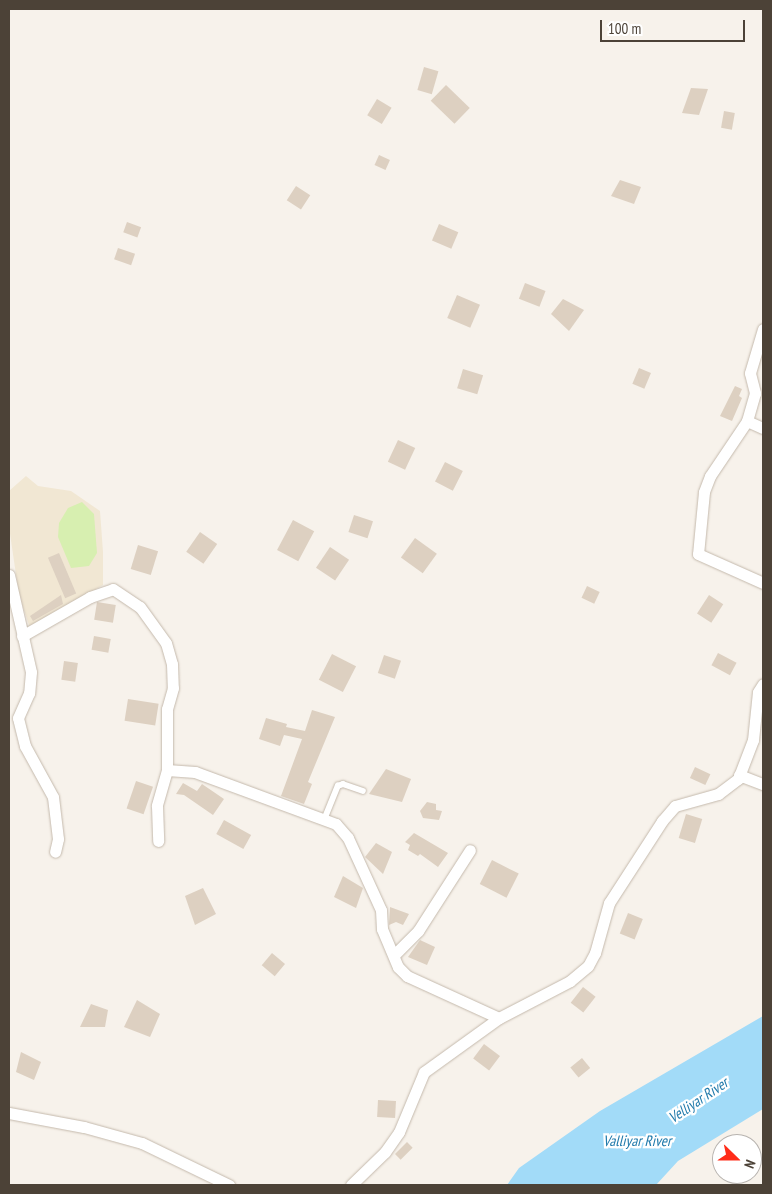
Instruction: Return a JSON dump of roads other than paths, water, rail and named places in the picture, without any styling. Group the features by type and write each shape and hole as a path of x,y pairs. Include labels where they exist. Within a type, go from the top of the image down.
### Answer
{"street":[{"path":"763,329 750,373 755,393 747,421 710,476 704,492 698,554 763,583"},
{"path":"747,421 763,428"},
{"path":"9,575 30,672 29,694 18,718 25,746 53,797 58,839 56,852"},
{"path":"22,636 104,590 113,589 124,594 140,607 166,643 172,664 172,688 167,708 167,770 157,806 158,842"},
{"path":"351,1185 385,1152 399,1132 424,1072 499,1018 570,981 588,966 595,953 610,903 662,821 675,806 718,794 739,775 752,740 758,692 763,684"},
{"path":"167,770 195,772 336,824 348,838 381,910 382,929 395,954 398,967 407,976 499,1018"},
{"path":"739,775 763,784"},
{"path":"395,954 418,931 470,850"},
{"path":"9,1113 84,1127 142,1143 229,1185"}],"lane":[{"path":"324,820 338,786 343,784 363,791"}],"water":[{"name":"Valliyar River","path":"763,1016 763,1109 722,1134 712,1134 712,1140 678,1161 656,1185 507,1185 519,1168 600,1111"}],"water label":[{"name":"Velliyar River","path":"698,1100"}]}
